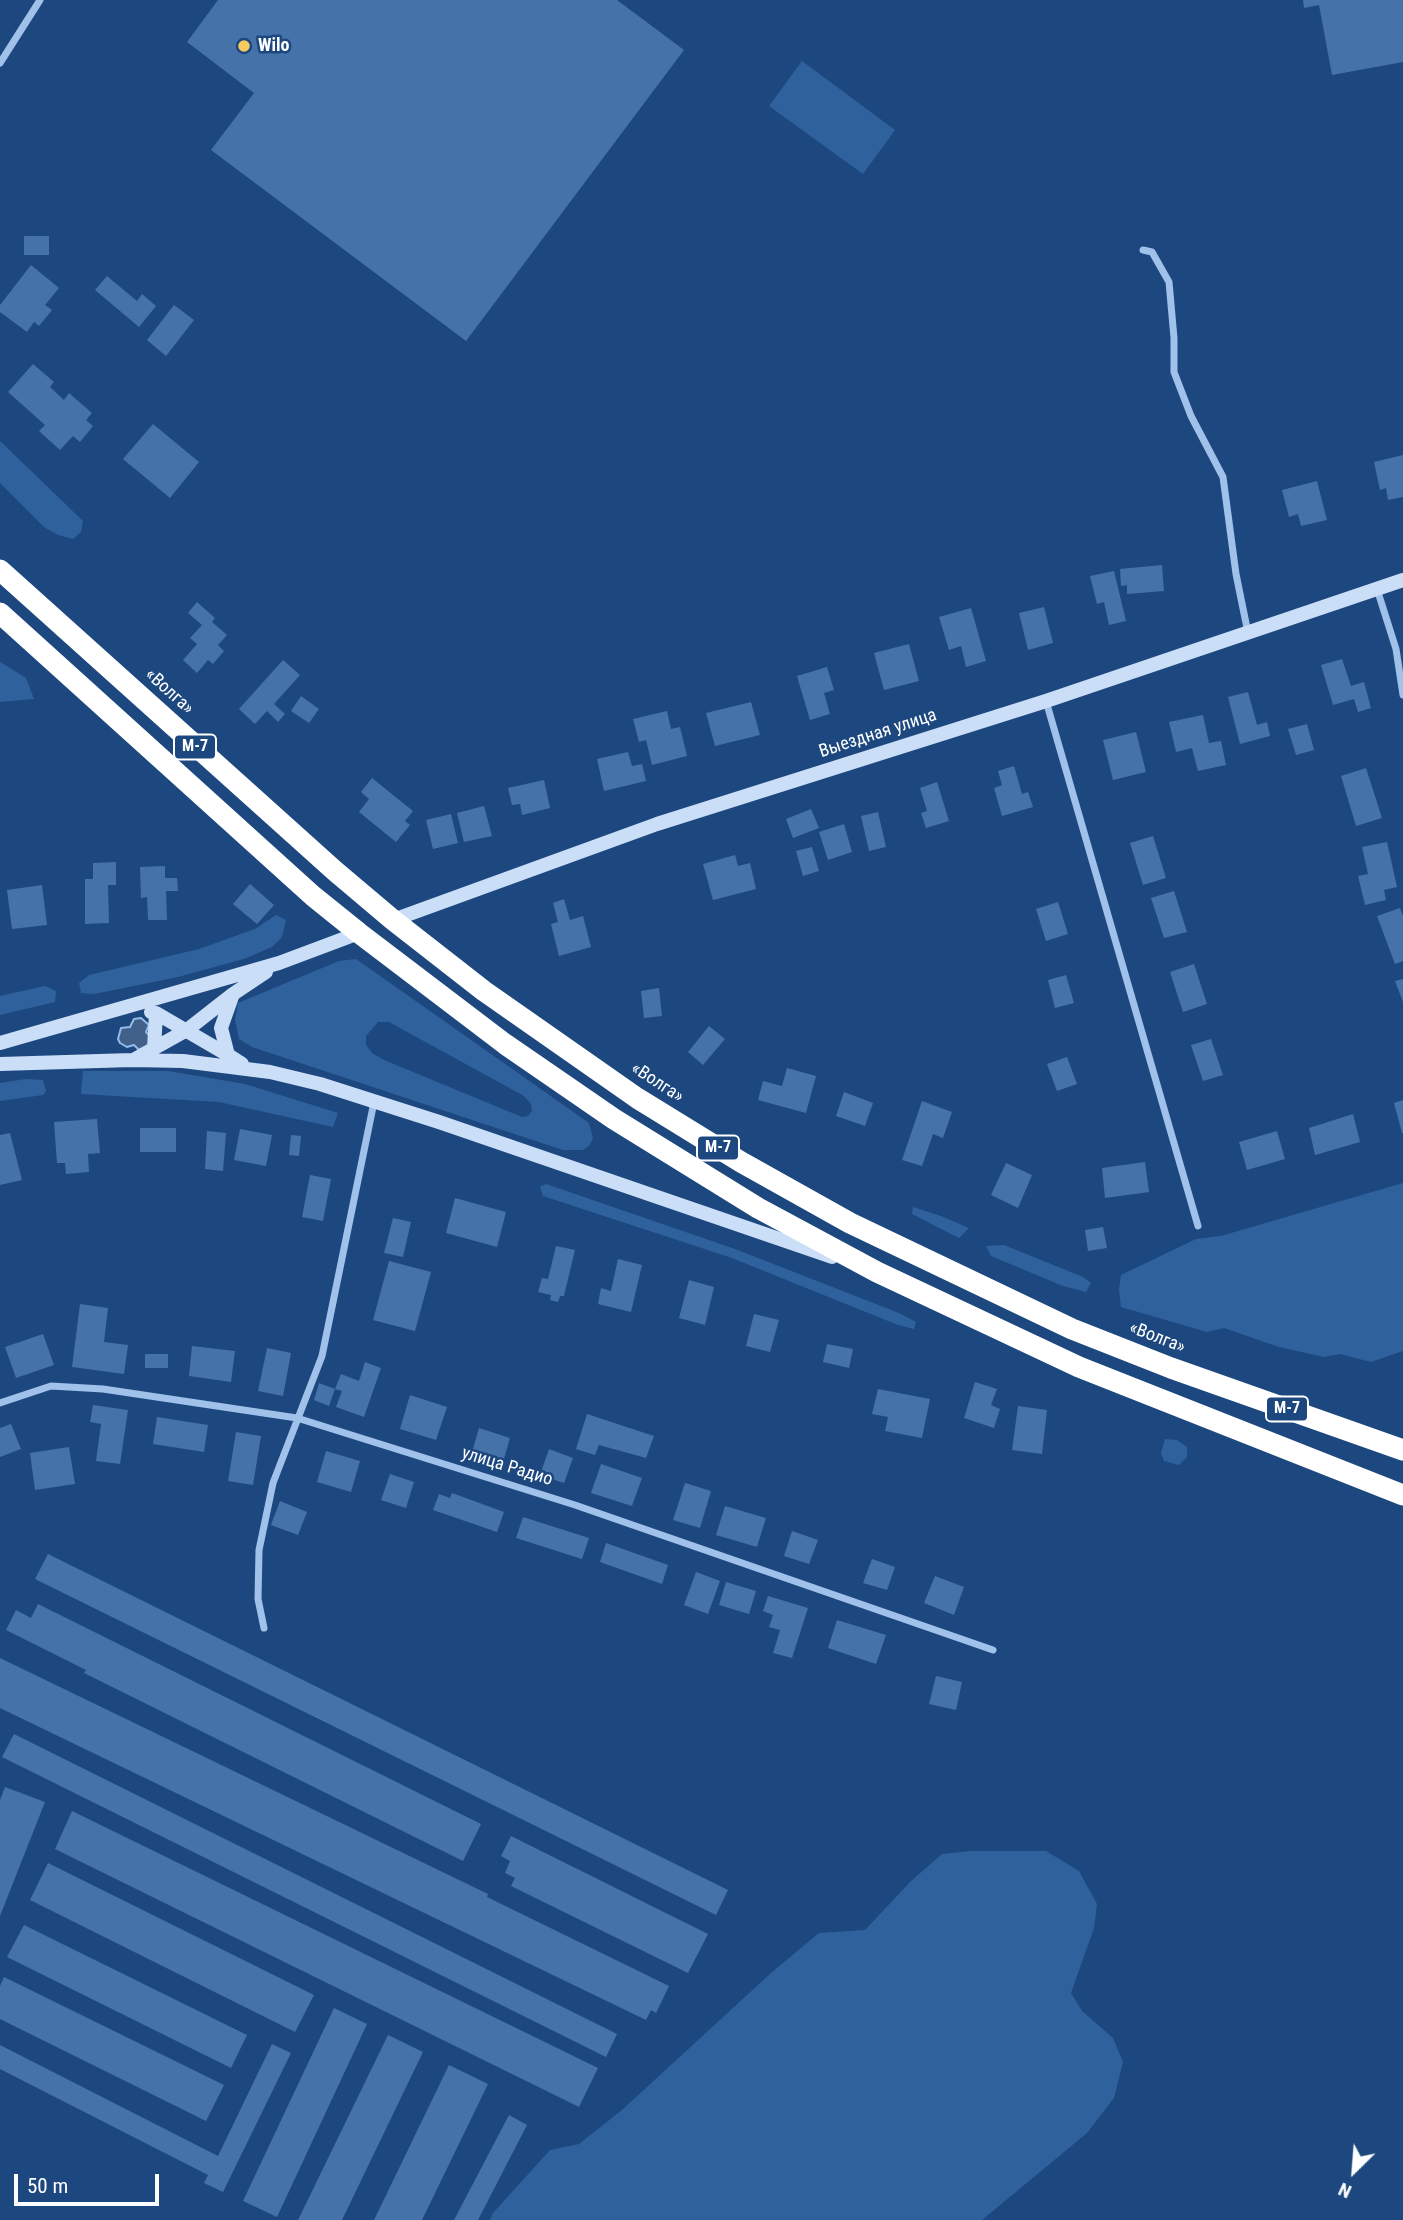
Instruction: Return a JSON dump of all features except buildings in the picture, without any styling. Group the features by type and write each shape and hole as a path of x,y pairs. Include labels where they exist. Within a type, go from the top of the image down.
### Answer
{"highway":[{"name":"«Волга»","path":"0,570 314,853 393,920 484,991 637,1098 741,1162 850,1223 1072,1329 1171,1368 1403,1450"},
{"name":"М-7","path":"0,613 313,895 359,933 505,1044 614,1119 758,1208 877,1272 1079,1367 1403,1495"}],"main road":[{"name":"Выездная улица","path":"393,920 657,824 1046,701 1403,580"},
{"path":"0,1042 279,963 359,933"},
{"path":"132,1060 187,1030 279,963"},
{"path":"228,1055 221,1028 233,994"},
{"path":"131,1005 156,1013 246,1067"},
{"path":"154,1049 156,1013"},
{"path":"0,1064 183,1060 246,1067 320,1084 536,1154 877,1272"}],"street":[{"path":"0,63 40,0"},
{"path":"1143,250 1152,252 1169,282 1174,372 1191,416 1223,477 1236,574 1248,633"},
{"path":"1377,589 1399,651 1403,695"},
{"path":"1046,701 1198,1226"},
{"path":"264,1628 258,1599 259,1550 273,1483 323,1356 374,1101"},
{"name":"улица Радио","path":"0,1403 51,1386 103,1389 298,1418 575,1505 993,1650"}],"shaded area":[{"path":"802,61 895,130 863,174 769,106"},
{"path":"0,441 83,521 81,532 73,539 44,527 0,483"},
{"path":"0,662 26,678 34,699 0,702"},
{"path":"276,915 286,920 282,937 272,947 244,959 178,977 94,994 81,993 79,983 89,975 199,949 255,929"},
{"path":"356,959 589,1123 593,1138 589,1146 583,1150 563,1150 252,1047 239,1039 235,1020 238,1003 339,961","holes":["378,1022 389,1022 524,1096 531,1104 532,1111 528,1116 522,1117 372,1053 366,1045 366,1036"]},
{"path":"45,986 56,991 55,1002 0,1015 0,996"},
{"path":"141,1018 149,1025 146,1032 150,1045 139,1050 134,1045 127,1047 120,1043 118,1039 121,1028 130,1027 134,1019"},
{"path":"83,1071 168,1071 245,1084 338,1113 333,1127 219,1102 81,1094"},
{"path":"26,1079 43,1080 46,1091 43,1095 0,1101 0,1083"},
{"path":"1403,1183 1403,1351 1371,1362 1340,1354 1324,1357 1279,1347 1224,1328 1207,1332 1121,1307 1121,1275 1196,1239 1221,1236"},
{"path":"546,1184 735,1249 899,1313 916,1322 914,1329 732,1258 543,1196 540,1187"},
{"path":"913,1207 969,1228 959,1238 912,1214"},
{"path":"1004,1245 1083,1277 1091,1283 1086,1292 1063,1286 991,1256 986,1246"},
{"path":"1165,1439 1177,1440 1187,1447 1187,1457 1179,1465 1164,1461 1161,1453"},
{"path":"971,1851 1046,1851 1079,1871 1097,1904 1094,1928 1071,1993 1082,2011 1113,2038 1123,2062 1114,2098 1087,2133 982,2220 490,2220 493,2213 550,2150 579,2144 622,2110 771,1973 819,1933 865,1930 911,1881 942,1854"}],"place":[{"name":"Wilo","path":"244,46"}]}
